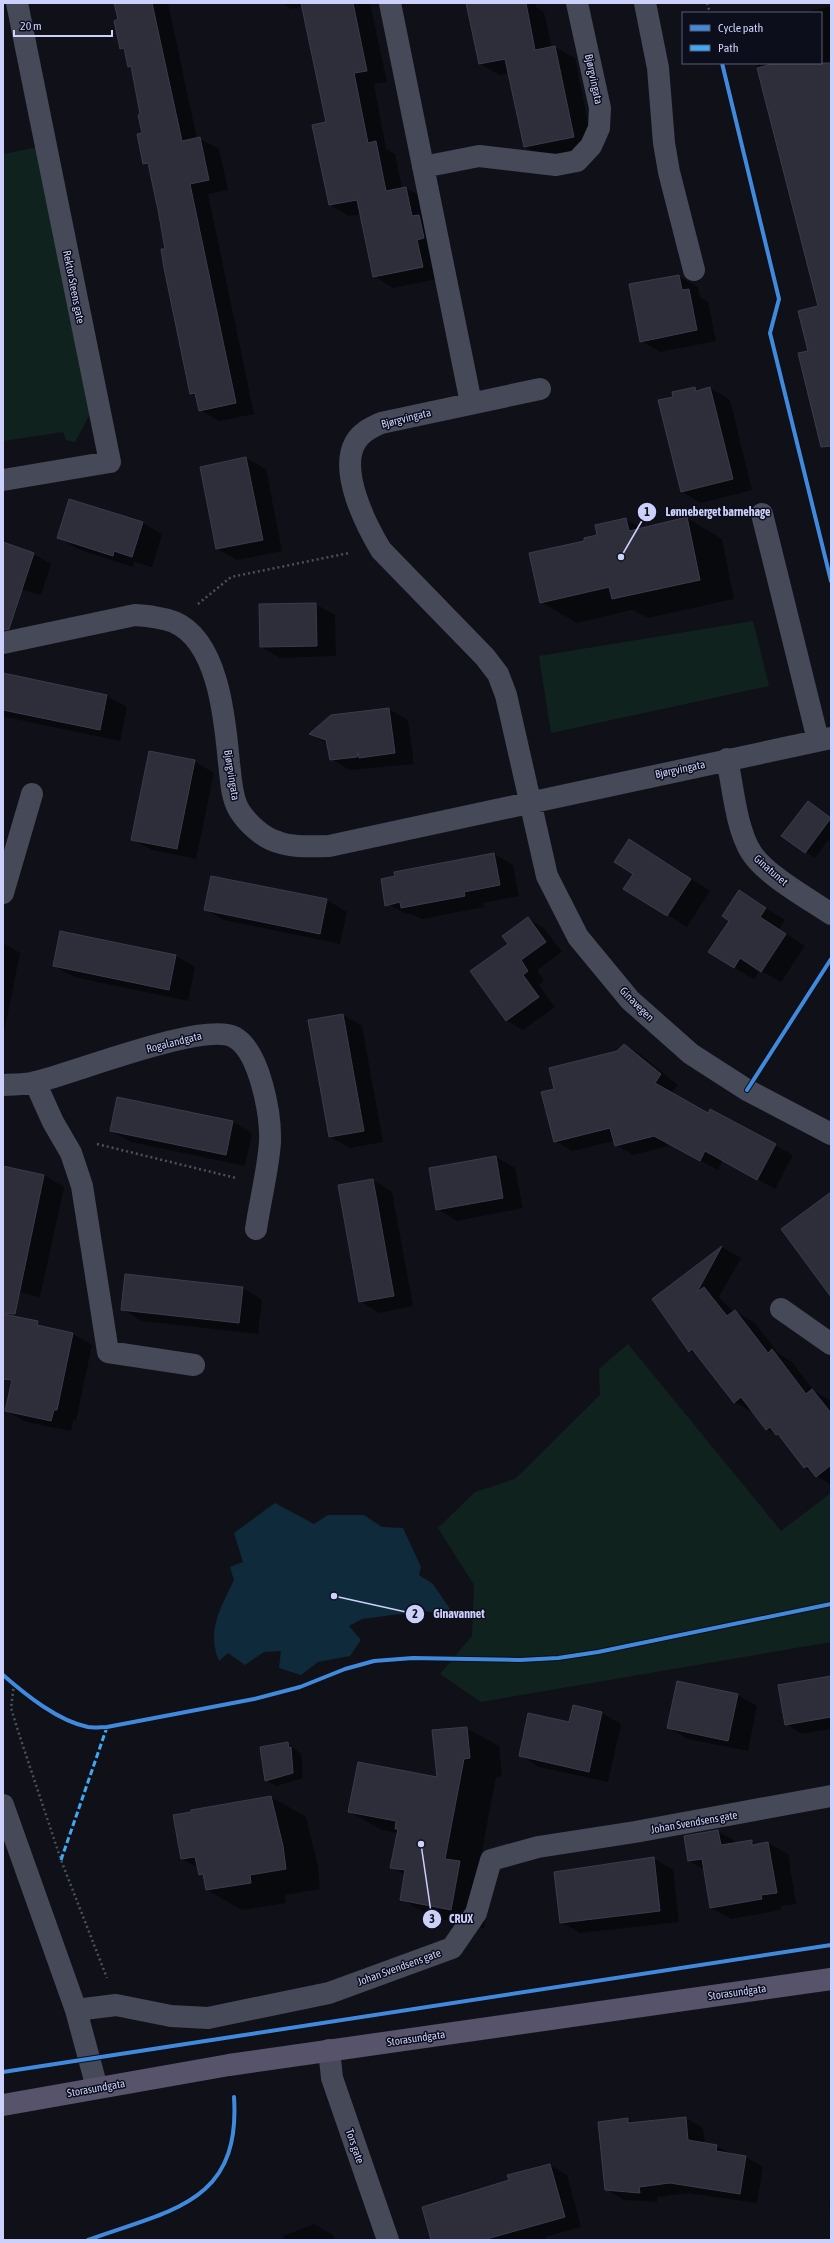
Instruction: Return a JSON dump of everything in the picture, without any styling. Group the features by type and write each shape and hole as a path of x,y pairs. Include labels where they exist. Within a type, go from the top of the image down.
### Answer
{"main road":[{"name":"Storasundgata","path":"3,2105 329,2050 831,1979"}],"street":[{"path":"390,3 472,403"},
{"name":"Bjørgvingata","path":"423,166 480,156 556,165 577,161 592,146 599,128 600,108 577,3"},
{"path":"645,3 658,68 664,143 669,172 694,270"},
{"name":"Rektor Steens gate","path":"3,480 110,462 16,4"},
{"name":"Bjørgvingata","path":"530,802 506,695 498,674 485,657 381,550 368,529 359,506 351,470 350,456 355,442 365,431 381,424 540,389"},
{"path":"762,514 824,739"},
{"name":"Bjørgvingata","path":"3,643 135,615 156,617 175,623 194,637 206,654 217,685 224,716 232,787 238,809 254,828 277,842 302,847 329,846 824,739"},
{"name":"Ginatunet","path":"727,760 742,828 751,852 776,878 831,914"},
{"path":"3,893 32,794"},
{"name":"Ginavegen","path":"530,802 547,876 578,937 630,1000 690,1054 747,1090 831,1134"},
{"name":"Rogalandgata","path":"3,1085 35,1082 166,1043 207,1033 234,1037 251,1052 266,1101 270,1142 256,1229"},
{"path":"35,1082 71,1153 82,1186 108,1352 194,1365"},
{"path":"781,1309 831,1344"},
{"name":"Johan Svendsens gate","path":"76,2010 116,2005 171,2016 208,2018 329,1993 452,1948 476,1913 491,1860 538,1847 635,1832 831,1796"},
{"path":"3,1805 76,2010 97,2088"},
{"name":"Tors gate","path":"329,2050 332,2078 388,2240"}],"path":[{"path":"722,64 779,299 770,333 831,581"},
{"path":"175,623 231,577 352,552"},
{"path":"60,1133 226,1176 263,1182"},
{"path":"9,1680 20,1688"},
{"path":"14,1684 11,1708 19,1734 61,1860 116,2005"}],"green space":[{"path":"39,147 91,412 75,442 66,440 63,432 3,441 3,154"},
{"path":"753,621 769,686 551,733 539,656"},
{"path":"628,1344 781,1531 831,1493 831,1642 481,1702 440,1674 472,1636 474,1585 438,1528 475,1492 515,1479 600,1395 599,1369"}],"water":[{"path":"275,1503 314,1524 328,1515 364,1515 382,1527 403,1528 421,1567 419,1575 433,1584 450,1609 442,1613 422,1611 362,1619 349,1626 361,1640 350,1656 318,1662 301,1675 279,1668 281,1651 264,1652 245,1665 228,1653 219,1661 215,1650 214,1639 217,1619 234,1580 230,1567 243,1562 234,1533"}],"building":[{"path":"114,3 152,3 182,141 200,137 209,180 190,184 236,403 199,411 195,393 190,394 164,268 161,249 165,249 158,210 148,163 143,164 137,134 142,133 131,66 128,67 124,48 120,49 114,21 118,19"},
{"path":"301,3 353,3 367,71 354,73 368,143 376,141 386,191 406,187 412,216 419,215 424,238 417,240 423,267 373,277 357,200 329,205 312,125 326,122"},
{"path":"466,3 526,3 535,50 555,46 574,137 524,147 505,59 479,64"},
{"path":"831,63 831,446 821,447 798,353 808,351 798,311 818,306 757,68 772,64"},
{"path":"679,275 682,290 689,289 697,330 640,342 629,284"},
{"path":"695,387 696,391 710,387 733,479 681,492 658,400 673,397 672,392"},
{"path":"246,457 263,540 216,549 200,467"},
{"path":"69,499 143,522 132,557 114,551 113,556 57,538"},
{"path":"687,517 700,580 612,599 609,587 540,603 529,553 584,541 584,538 597,535 595,525 626,518 629,531"},
{"path":"3,542 34,553 9,629 3,630"},
{"path":"316,603 317,646 260,647 259,604"},
{"path":"3,673 107,695 100,730 3,710"},
{"path":"389,708 395,753 359,758 358,752 357,757 330,760 326,740 309,734 331,715"},
{"path":"149,751 195,760 177,849 131,840"},
{"path":"808,801 831,818 805,853 781,836"},
{"path":"629,839 691,879 667,916 623,889 633,874 614,862"},
{"path":"494,853 500,885 464,892 465,896 401,908 400,902 385,906 381,879 395,876 394,872"},
{"path":"211,876 327,899 320,934 204,910"},
{"path":"739,890 766,908 760,917 786,934 761,972 740,958 734,968 708,952 729,921 722,916"},
{"path":"528,917 546,942 521,960 528,971 523,975 539,997 506,1021 470,971 508,944 502,936"},
{"path":"60,931 176,955 169,990 53,966"},
{"path":"343,1014 364,1131 329,1137 308,1020"},
{"path":"624,1044 661,1074 655,1083 708,1113 710,1109 776,1144 757,1180 705,1151 700,1161 654,1136 615,1146 610,1128 554,1142 541,1092 554,1089 549,1068 617,1051"},
{"path":"117,1097 233,1121 226,1155 110,1131"},
{"path":"496,1156 503,1198 436,1210 429,1168"},
{"path":"3,1166 44,1175 15,1314 3,1313"},
{"path":"373,1179 394,1296 359,1302 338,1185"},
{"path":"831,1192 831,1297 781,1229"},
{"path":"722,1246 697,1292 704,1287 727,1316 735,1310 768,1353 772,1349 806,1394 812,1389 831,1413 831,1465 816,1477 807,1466 804,1468 778,1434 776,1435 770,1427 766,1430 741,1397 734,1403 692,1349 689,1352 652,1299"},
{"path":"125,1274 243,1287 239,1323 121,1310"},
{"path":"3,1314 38,1321 37,1325 73,1333 57,1410 54,1410 51,1421 5,1411 12,1380 3,1379"},
{"path":"831,1676 831,1717 785,1725 778,1685"},
{"path":"677,1681 738,1694 728,1741 667,1728"},
{"path":"573,1705 602,1712 589,1772 519,1756 528,1713 569,1722"},
{"path":"467,1727 470,1758 464,1759 445,1859 460,1861 451,1910 400,1900 405,1870 390,1868 398,1829 395,1829 396,1821 348,1812 358,1762 437,1777 432,1730"},
{"path":"288,1742 289,1748 291,1747 293,1773 265,1781 260,1747"},
{"path":"271,1796 283,1846 286,1869 250,1875 251,1883 206,1890 203,1874 199,1875 195,1857 181,1859 173,1815 191,1812 191,1810"},
{"path":"718,1830 721,1845 752,1840 752,1845 768,1842 777,1893 761,1895 762,1899 710,1908 702,1859 688,1861 684,1836"},
{"path":"654,1857 660,1911 560,1923 554,1872"},
{"path":"686,2117 688,2140 717,2145 716,2151 746,2156 740,2194 670,2183 639,2187 640,2193 605,2190 598,2122 628,2118 628,2123"},
{"path":"550,2164 565,2217 483,2240 431,2240 422,2207 509,2180 507,2175"}],"marked path":[{"path":"61,1860 107,1727"}],"cycle path":[{"path":"722,64 779,299 770,333 831,581"},
{"path":"747,1090 831,959"},
{"path":"3,1675 32,1699 65,1719 88,1727 107,1727 254,1699 300,1687 345,1669 374,1661 413,1658 520,1660 558,1658 598,1652 831,1604"},
{"path":"3,2072 831,1945"},
{"path":"88,2240 172,2210 194,2197 213,2181 226,2160 233,2133 234,2097"}],"place":[{"name":"Lønneberget barnehage","path":"621,557"},
{"name":"Ginavannet","path":"334,1596"},
{"name":"CRUX","path":"421,1844"}]}
